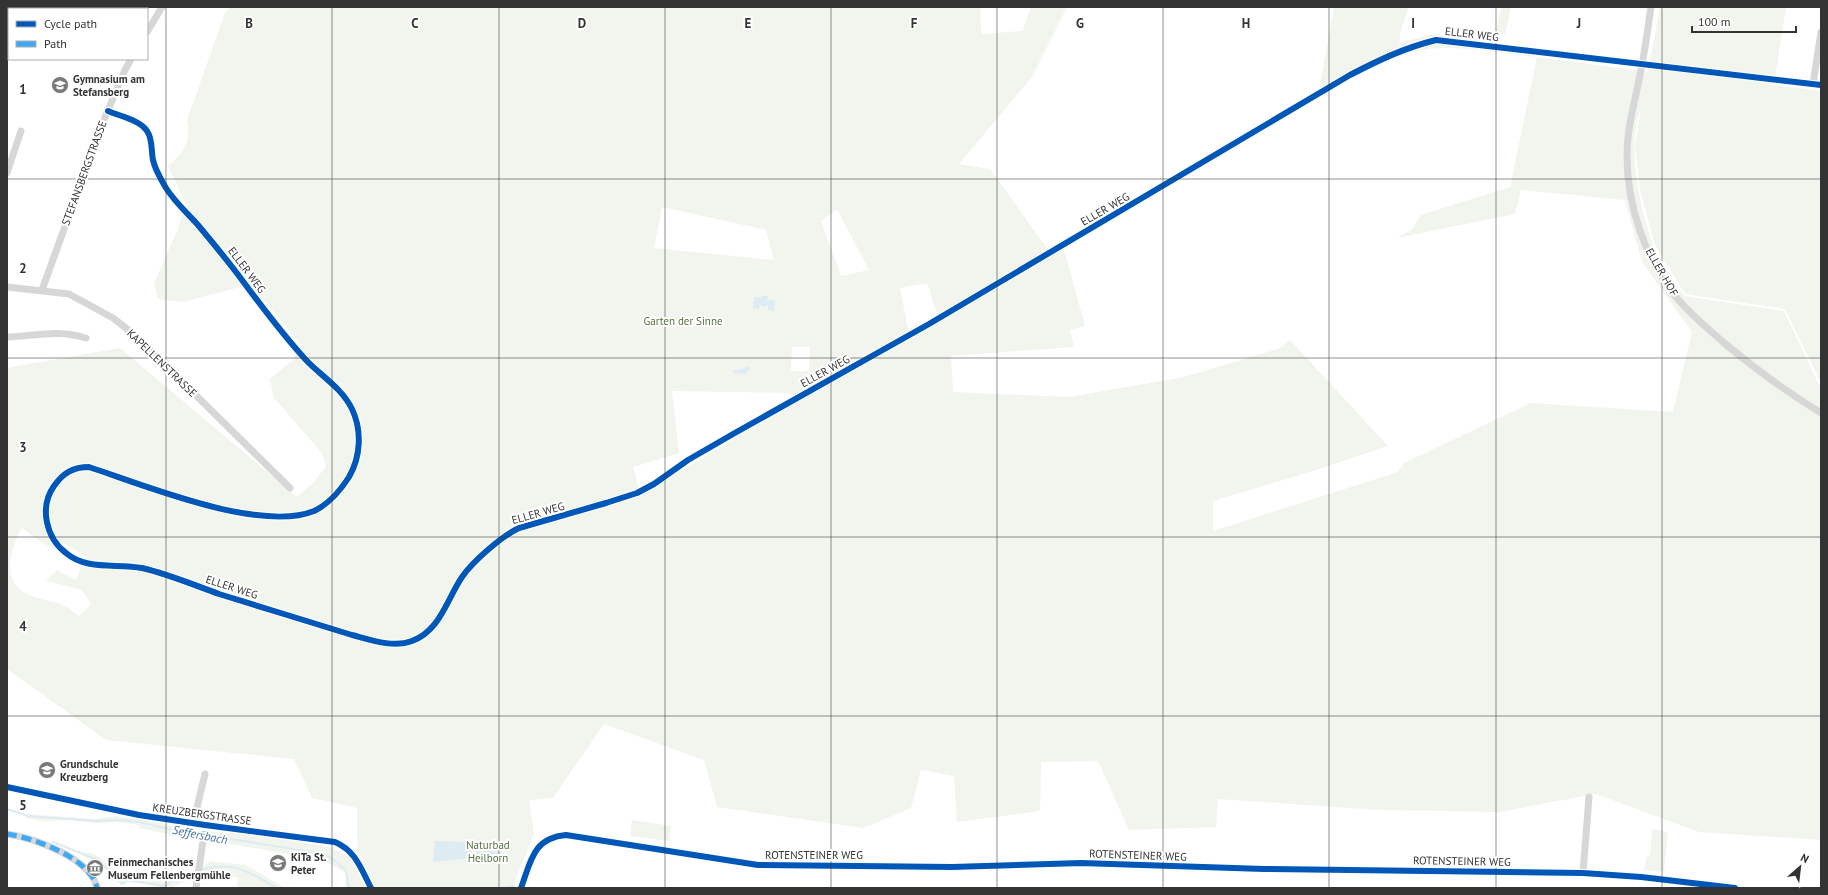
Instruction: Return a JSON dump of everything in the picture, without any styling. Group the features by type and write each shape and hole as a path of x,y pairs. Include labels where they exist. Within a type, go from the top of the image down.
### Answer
{"street":[{"path":"148,30 162,7"},
{"name":"ELLER HOF","path":"1651,7 1642,65 1631,111 1627,156 1630,192 1639,230 1655,264 1675,296 1705,327 1777,385 1821,413"},
{"path":"1817,84 1821,32"},
{"name":"ELLER WEG","path":"108,111 140,124 148,132 155,168 167,190 222,253 288,340 307,361 346,398 352,408 359,430 358,451 352,470 346,482 332,499 323,506 306,513 266,517 207,505 89,467 78,467 68,471 60,478 48,496 45,509 51,535 58,546 67,554 78,560 102,566 142,568 352,635 387,643 400,643 412,642 424,635 440,616 462,576 490,548 510,532 606,503 654,484 688,460 929,324 1350,75 1388,55 1436,40 1642,65 1817,84"},
{"name":"STEFANSBERGSTRASSE","path":"42,290 108,111 132,60"},
{"path":"7,173 21,131"},
{"name":"KAPELLENSTRASSE","path":"7,287 60,292 81,299 113,318 131,332 290,488"},
{"path":"7,337 58,332 86,338"},
{"path":"193,824 205,774"},
{"name":"KREUZBERGSTRASSE","path":"7,787 193,824 335,842 346,846 351,851 371,888"},
{"path":"1584,873 1589,797"},
{"path":"7,834 22,836 52,848 82,865 95,879 97,888"},
{"name":"ROTENSTEINER WEG","path":"521,888 534,852 543,841 555,836 566,835 758,865 952,867 1081,863 1264,869 1584,873 1641,877 1736,888"},
{"path":"196,888 203,841"}],"green space":[{"path":"230,7 981,7 980,19 982,34 1022,31 1030,11 1030,7 1067,7 1032,77 959,164 990,169 1048,250 1065,253 1085,326 1070,330 1074,347 951,356 953,392 1069,397 1184,377 1278,349 1290,340 1388,446 1313,471 1213,501 1213,531 1398,472 1404,463 1531,403 1673,412 1692,332 1642,262 1625,200 1521,190 1515,214 1397,238 1412,229 1421,215 1510,187 1537,57 1648,72 1660,7 1786,7 1774,85 1821,91 1821,383 1785,309 1685,294 1655,245 1640,190 1635,145 1635,159 1644,216 1654,247 1664,266 1684,296 1784,311 1819,385 1821,386 1821,840 1699,832 1596,794 1499,812 1380,810 1218,799 1216,827 1129,830 1098,761 1041,762 1040,811 957,822 954,776 921,770 911,808 863,828 717,807 704,760 604,724 553,798 529,800 534,834 512,888 376,888 361,857 355,849 359,846 357,842 357,808 312,798 294,759 106,740 7,669 7,368 120,348 297,497 315,481 326,466 322,453 274,398 270,379 293,360 301,345 251,284 184,302 158,299 154,283 177,231 186,204 168,166 183,151 188,134 187,120 225,13","holes":["1641,108 1635,145 1637,123","662,207 766,230 774,260 654,248","837,209 869,270 841,276 821,221","927,283 938,316 908,329 900,288","792,347 810,347 809,371 791,371","672,391 790,393 799,400 696,462 639,490 633,467 679,453","22,528 41,542 53,548 64,543 85,556 76,580 57,570 46,581 82,590 91,604 79,616 68,608 52,601 27,594 13,581 10,563 14,544"]},
{"path":"1334,7 1409,7 1401,30 1399,43 1434,34 1487,40 1537,57 1459,48 1431,49 1414,52 1380,63 1348,79 1318,97"},
{"path":"1501,7 1511,7 1505,35 1496,33"},
{"path":"27,814 96,819 116,816 138,819 202,832 201,840 138,828 139,826 133,824 116,822 96,823 70,820 44,821 25,818"},
{"path":"632,820 671,826 669,841 630,836"},
{"path":"1652,829 1668,832 1664,872 1644,870 1647,856 1650,855"},
{"path":"207,831 229,834 233,832 331,847 351,858 365,888 345,888 346,873 322,860 214,841 204,841"},
{"path":"89,852 99,857 122,876 128,875 164,882 192,870 191,878 168,888 128,882 124,885 100,865 84,857"},
{"path":"211,861 246,865 285,888 237,888 238,877 199,876 200,868"}],"shaded area":[{"path":"761,296 768,296 767,302 769,300 775,300 774,311 768,310 768,304 767,306 761,306 760,303 759,309 753,308 754,297 760,297 761,301"},
{"path":"748,366 749,369 746,374 733,373 733,370 740,370"},
{"path":"435,841 472,842 472,858 433,862"},
{"path":"476,842 499,842 498,856 476,857"}],"waterway":[{"name":"Seffersbach","path":"7,809 28,816 96,821 120,820 139,822 198,836 231,839 324,854 337,862 346,871 349,888"},
{"path":"53,842 98,860 122,884 128,880 165,886 177,878 196,871"},
{"path":"200,870 222,866 240,869 277,888"},
{"name":"Seffersbach","path":"505,888 514,886"}],"marked path":[{"path":"203,841 205,825"},
{"path":"7,834 32,840 60,851 84,867 93,877 97,888"}],"cycle path":[{"path":"108,111 134,121 144,127 149,134 155,167 169,193 220,252 289,341 306,360 342,394 352,409 355,417 359,434 358,452 349,477 334,497 325,505 314,511 291,516 264,516 202,504 170,495 89,467 78,468 65,474 49,494 46,512 49,531 59,547 74,559 83,562 152,570 219,594 352,635 374,641 397,644 412,641 430,630 442,614 462,577 467,571 488,550 512,532 519,528 637,493 654,484 688,460 929,324 1350,75 1402,51 1436,40 1821,85"},
{"path":"7,787 139,815 335,842 348,850 357,861 371,888"},
{"path":"521,888 531,860 540,846 546,841 555,837 566,835 758,865 952,867 1081,863 1264,869 1583,873 1641,877 1735,888"}],"place":[{"name":"Gymnasium am Stefansberg","path":"60,85"},
{"name":"Grundschule Kreuzberg","path":"47,770"},
{"name":"KiTa St. Peter","path":"278,863"},
{"name":"Feinmechanisches Museum Fellenbergmühle","path":"95,868"}],"park label":[{"name":"Garten der Sinne","path":"683,321"},
{"name":"Naturbad Heilborn","path":"488,851"}]}
